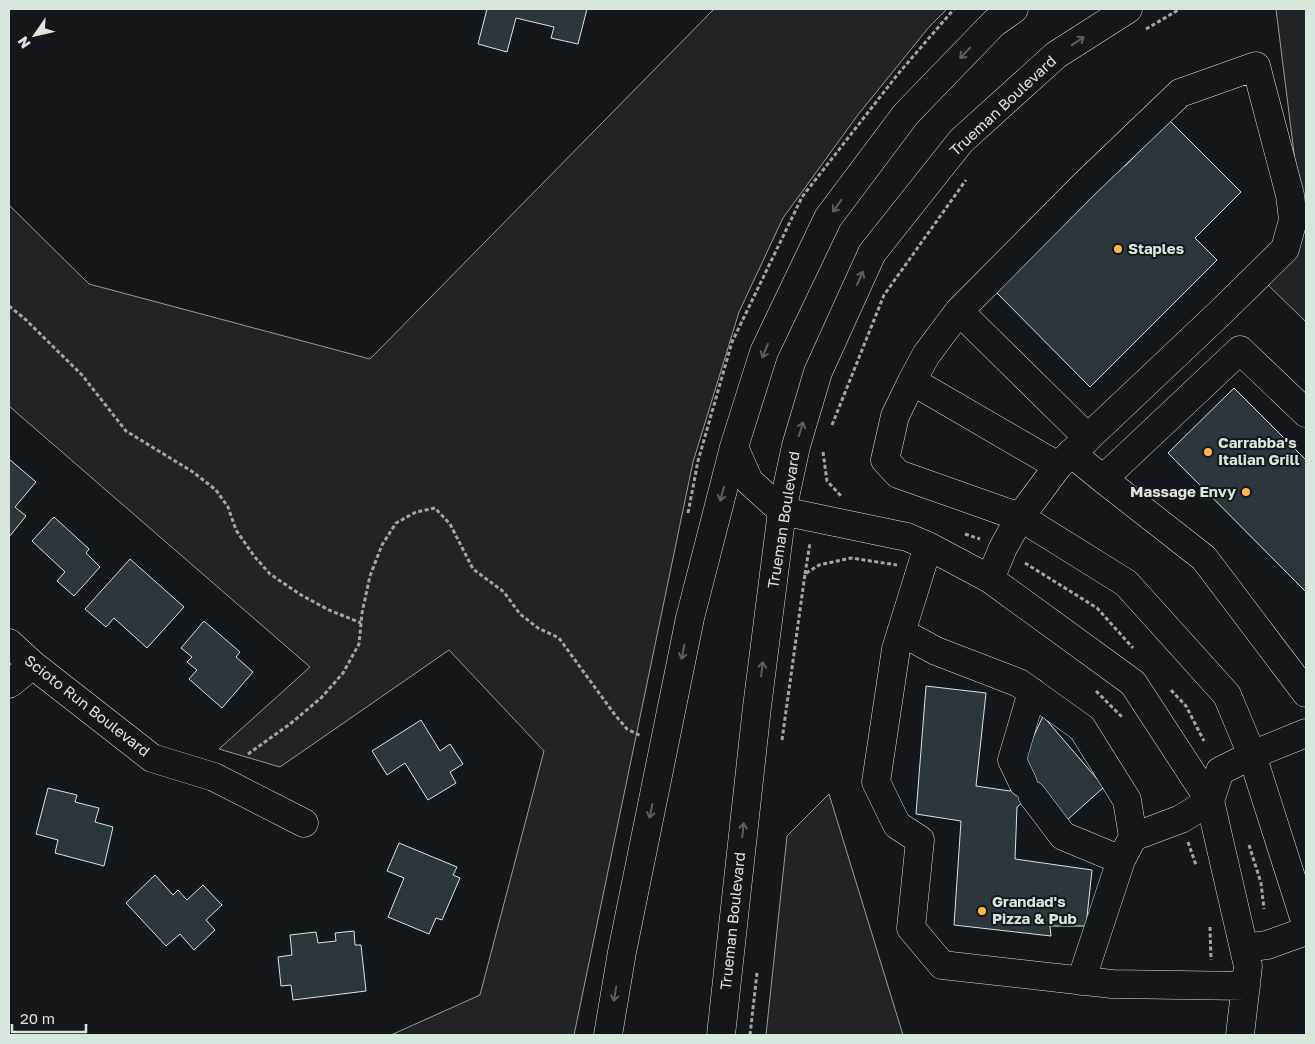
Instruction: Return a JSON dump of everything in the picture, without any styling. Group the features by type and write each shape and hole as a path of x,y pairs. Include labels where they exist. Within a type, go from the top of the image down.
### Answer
{"main road":[{"name":"Trueman Boulevard","path":"721,1035 757,707 782,511 796,446 818,372 872,253 961,141 1056,55 1128,9"},
{"path":"608,1035 622,952 690,618 734,447 764,352 828,218 906,114 1002,13"},
{"path":"990,579 1002,548 1020,517 1072,452 1285,249 1293,220 1290,195 1256,66 1180,93 1084,185 959,311 926,355 912,381 895,416 885,460 898,474 1020,517 1126,583 1227,696 1252,755 1306,924"},
{"path":"959,311 1072,452 1102,480 1204,558 1306,692"},
{"path":"1102,480 1240,350 1306,413"},
{"path":"912,381 1072,452"},
{"path":"734,447 750,481 782,511 907,537 928,546 990,579 1132,683 1210,800 1248,966 1240,1035"},
{"path":"928,546 896,649 876,782 897,825 920,840 911,928 942,965 1112,984 1246,986"},
{"path":"901,632 936,651 1019,682 1082,728 1127,800 1133,837 1121,860 1080,981"},
{"name":"Scioto Run Boulevard","path":"9,643 33,665 152,758 214,777 304,823"},
{"path":"9,684 33,665"},
{"path":"1032,692 1012,760 1028,789 1062,836 1121,860"},
{"path":"1133,837 1181,819 1210,800 1220,770 1306,733"},
{"path":"1244,948 1267,945 1306,931"}],"path":[{"path":"9,306 25,319 82,376 126,431 194,472 216,490 228,507 236,530 254,556 270,574 301,595 329,610 361,623"},
{"path":"248,754 290,724 322,697 343,673 359,644 370,576 382,545 396,523 416,512 435,508 450,524 473,570 504,592 520,614 538,628 559,638 614,715 627,729 642,736"},
{"path":"781,747 805,574 819,565 851,558 894,563 920,574"},
{"path":"1093,688 1128,723"},
{"path":"1181,819 1198,872"},
{"path":"1210,918 1212,986"},
{"path":"750,1035 757,968"}],"shaded area":[{"path":"714,9 947,9 929,27 857,116 783,218 739,312 693,462 574,1035 391,1035 480,995 544,751 449,650 280,767 219,749 310,667 9,406 9,205 89,284 370,359"},
{"path":"1276,9 1306,9 1306,322 1265,282 1304,233"},
{"path":"829,794 903,1035 766,1035 787,836"}],"building":[{"path":"487,9 587,9 578,44 551,38 554,27 516,18 507,52 478,44"},
{"name":"Staples","path":"1170,121 1241,192 1195,238 1217,260 1090,387 992,288 1119,160 1125,166"},
{"path":"1234,388 1306,460 1306,592 1168,453"},
{"path":"9,459 36,482 15,507 26,516 9,537"},
{"path":"54,517 89,549 86,553 100,567 74,596 57,581 65,572 32,541"},
{"path":"130,559 184,607 147,648 114,618 106,627 85,609"},
{"path":"204,621 240,652 236,657 253,672 222,708 189,679 197,670 187,662 192,657 181,648"},
{"path":"926,686 986,693 976,786 1010,791 1031,777 1020,766 1043,716 1104,787 1066,821 1039,789 1017,807 1015,859 1092,870 1086,926 1050,926 1051,936 954,925 961,821 916,814"},
{"path":"421,720 440,751 450,744 463,764 450,772 456,783 428,800 405,763 387,775 372,751"},
{"path":"48,788 77,795 75,802 99,808 95,822 113,827 104,866 55,853 58,840 36,834"},
{"path":"399,843 457,867 453,875 460,878 442,920 436,918 429,934 388,917 404,878 387,871"},
{"path":"155,875 173,895 178,890 187,900 203,885 222,905 206,920 215,930 194,950 180,934 166,946 126,903"},
{"path":"354,931 355,945 361,945 366,991 293,1000 291,985 281,986 278,957 292,955 290,935 316,932 318,943 336,941 335,933"}],"place":[{"name":"Staples","path":"1118,249"},
{"name":"Carrabba's Italian Grill","path":"1208,452"},
{"name":"Massage Envy","path":"1246,492"},
{"name":"Grandad's Pizza & Pub","path":"982,911"}]}
